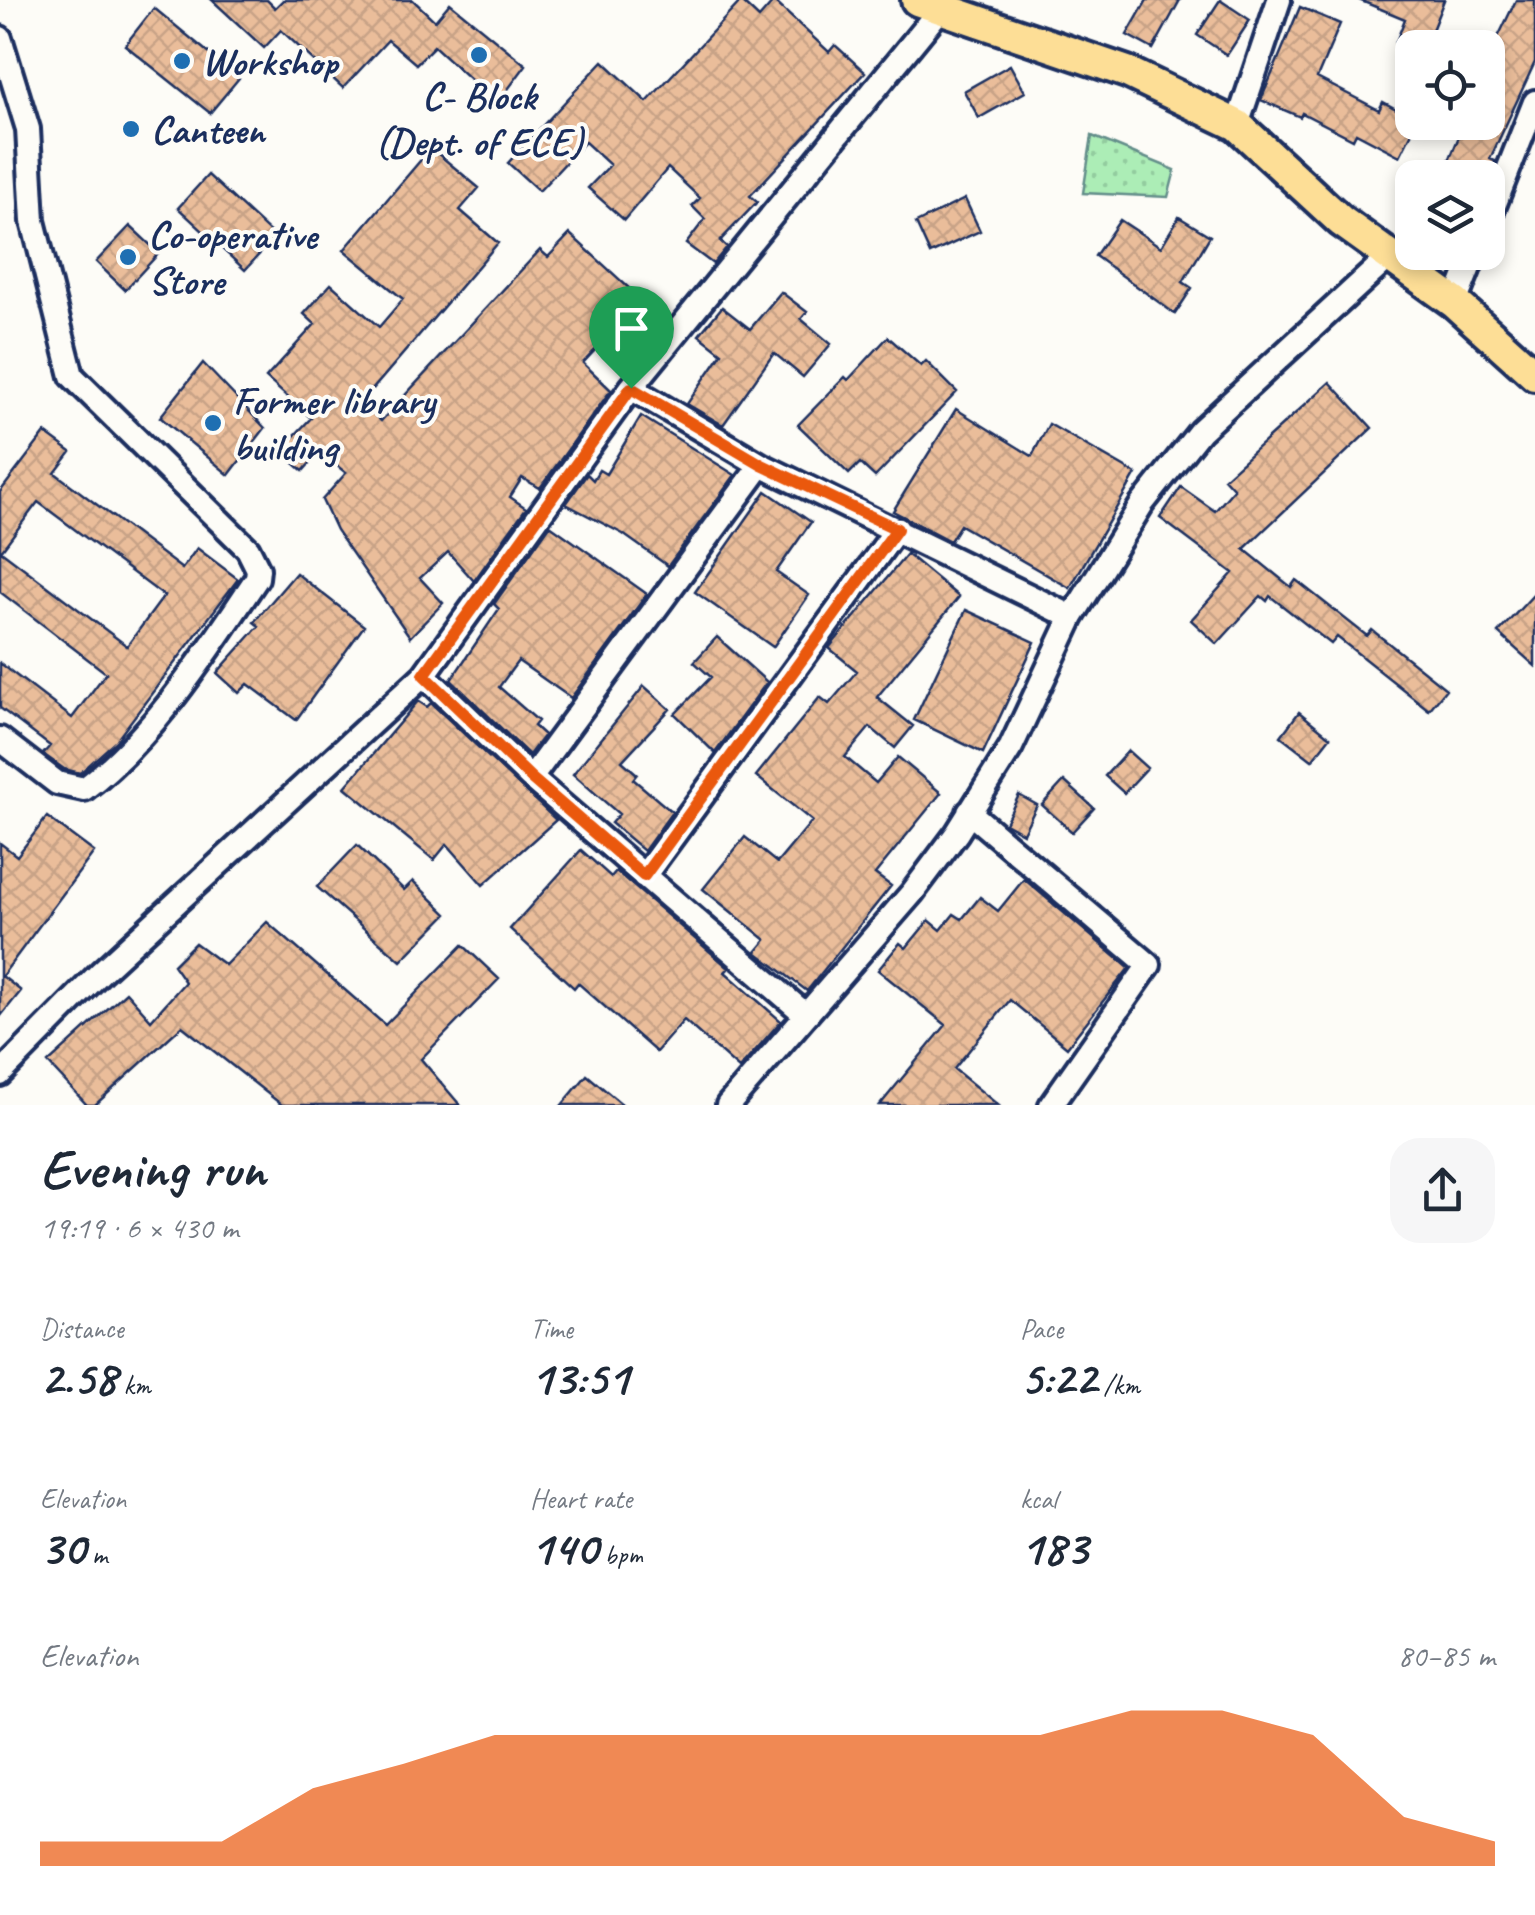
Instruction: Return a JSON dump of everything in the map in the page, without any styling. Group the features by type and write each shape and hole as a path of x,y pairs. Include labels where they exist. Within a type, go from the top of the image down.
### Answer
{"main road":[{"path":"930,3 1127,72 1237,125 1328,210 1455,303 1535,375"}],"street":[{"path":"1237,125 1279,0"},
{"path":"0,1074 101,972 424,675 631,388 930,3"},
{"path":"0,38 28,128 34,221 72,376 248,550 258,569 257,578 220,632 162,708 113,765 84,788 57,783 0,740"},
{"path":"1505,179 1535,102"},
{"path":"728,1105 912,893 970,812 1011,747 1072,617 1142,504 1200,430 1390,256"},
{"path":"1455,303 1468,270"},
{"path":"631,388 762,465 1072,617"},
{"path":"531,778 762,465"},
{"path":"644,876 897,529"},
{"path":"424,675 531,778 806,1015"},
{"path":"970,812 1149,965 1050,1105"}],"green space":[{"path":"1092,136 1175,170 1168,197 1083,193"}],"building":[{"path":"212,0 267,0 275,8 283,0 413,0 435,21 450,3 526,65 497,104 434,46 416,64 388,40 343,88 281,30 264,48"},
{"path":"1147,0 1180,0 1153,49 1127,35"},
{"path":"1220,0 1250,20 1227,55 1197,35"},
{"path":"1359,0 1444,0 1432,30 1401,30 1405,19"},
{"path":"1516,0 1535,0 1535,62 1505,127 1505,30 1502,30"},
{"path":"741,1 759,18 774,1 829,52 835,45 865,72 750,196 757,202 720,241 727,247 713,264 686,244 705,219 692,206 700,198 668,168 624,220 588,188 610,165 585,142 539,191 508,163 603,61 647,102"},
{"path":"1300,7 1340,24 1317,78 1379,110 1383,102 1395,108 1395,140 1408,140 1400,156 1356,133 1353,139 1302,113 1300,117 1261,100"},
{"name":"Workshop","path":"154,8 239,78 210,113 125,45"},
{"path":"1010,65 1025,92 979,118 964,91"},
{"path":"1458,140 1499,140 1492,160 1449,160"},
{"path":"431,148 479,188 460,210 498,243 361,403 381,421 540,250 548,257 570,234 642,300 583,363 611,390 540,488 522,478 510,497 526,508 474,581 448,552 420,578 443,603 410,637 336,530 322,500 346,473 320,452 303,471 280,451 311,418 266,378 315,324 304,314 331,284 379,327 403,299 344,250"},
{"path":"208,175 275,237 245,270 178,208"},
{"path":"965,199 980,231 930,254 916,223"},
{"path":"1179,217 1210,236 1183,282 1192,288 1175,314 1095,256 1120,220 1161,247"},
{"name":"Co-operative Store","path":"130,226 159,253 125,290 96,262"},
{"path":"781,292 807,312 801,319 831,344 803,377 774,353 723,425 687,404 722,353 699,335 722,307 750,329"},
{"path":"888,337 921,366 926,361 957,392 875,477 860,463 849,474 798,425"},
{"name":"Former library building","path":"203,363 265,428 229,475 160,417"},
{"path":"1330,382 1372,428 1244,549 1291,587 1296,580 1367,636 1372,630 1446,689 1429,710 1337,637 1331,644 1270,596 1267,601 1261,596 1217,644 1191,620 1233,573 1160,518 1181,487 1215,511 1234,489 1224,478"},
{"path":"956,409 1032,456 1049,424 1136,474 1070,588 960,525 950,541 893,511"},
{"path":"641,416 735,475 668,566 623,534 566,504 587,474 593,480 599,470 606,474"},
{"path":"45,433 71,452 55,473 182,569 197,548 238,579 116,741 80,773 64,769 43,754 50,746 0,708 0,663 72,718 106,673 0,592 0,492","holes":["38,502 164,596 127,646 1,551"]},
{"path":"766,491 811,522 776,572 809,595 773,647 695,592"},
{"path":"550,525 647,594 571,698 518,661 499,687 538,721 534,726 544,735 529,755 451,680 499,609 494,604"},
{"path":"907,554 959,597 877,697 913,726 895,748 870,727 845,757 876,783 898,757 941,793 875,874 891,886 807,991 756,952 766,940 703,889 745,837 777,863 812,821 756,776 820,697 829,704 857,671 829,648"},
{"path":"296,573 364,626 296,720 248,684 239,693 217,673 259,626 254,622"},
{"path":"1535,593 1535,666 1498,633"},
{"path":"966,610 1035,642 983,753 914,720"},
{"path":"717,637 767,682 715,753 675,714 711,677 694,662"},
{"path":"644,686 670,709 622,761 637,774 633,779 672,812 644,851 611,823 619,814 573,774"},
{"path":"418,701 427,707 431,703 556,820 483,885 447,844 434,860 345,787"},
{"path":"1299,712 1330,737 1312,760 1281,736"},
{"path":"1128,751 1147,768 1124,793 1105,776"},
{"path":"1064,781 1094,808 1072,832 1042,805"},
{"path":"1019,795 1037,805 1023,833 1005,823"},
{"path":"47,817 94,852 2,976 21,991 0,1017 0,843 17,856"},
{"path":"357,845 404,890 413,881 447,914 401,961 317,887"},
{"path":"581,850 611,877 616,871 729,968 725,972 781,1021 739,1069 684,1020 656,1052 578,983 574,988 510,929"},
{"path":"1024,879 1129,968 1067,1047 1010,1000 954,1069 998,1105 880,1105 946,1025 878,970 900,943 906,948 929,920 941,930 954,914 962,919 980,897 998,911"},
{"path":"267,922 385,1025 463,945 499,979 421,1059 460,1105 282,1105 182,1026 95,1105 87,1105 48,1063 126,992 151,1020 185,982 173,965 195,943 225,965"},
{"path":"587,1075 623,1105 562,1105"}],"place":[{"name":"C- Block (Dept. of ECE)","path":"479,55"},
{"name":"Workshop","path":"182,61"},
{"name":"Canteen","path":"131,129"},
{"name":"Co-operative Store","path":"128,257"},
{"name":"Former library building","path":"213,423"}],"route":[{"path":"631,388 762,465 897,529 644,876 531,778 424,675 631,388"}]}
